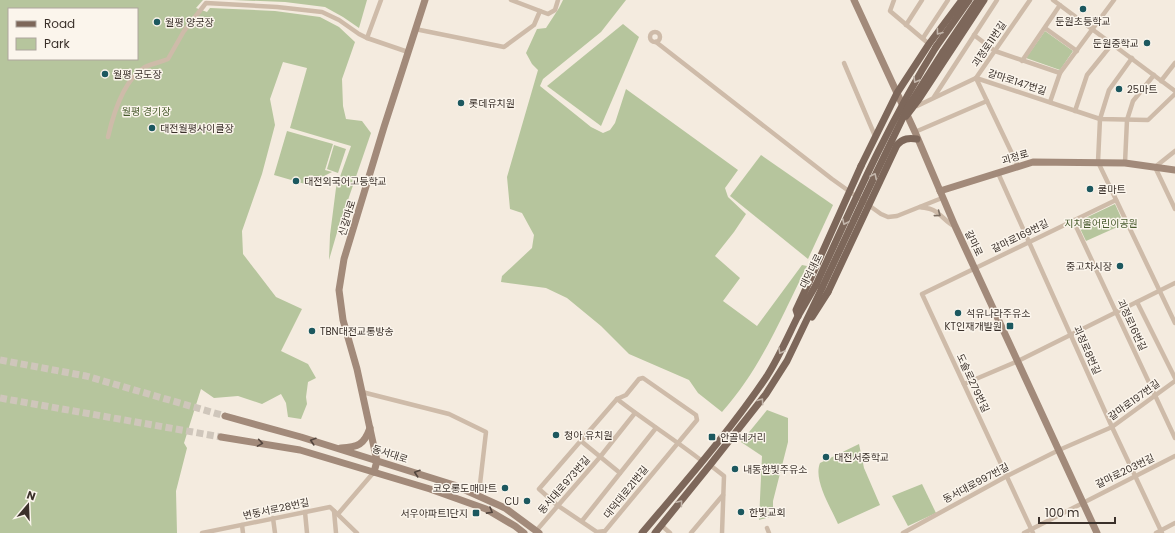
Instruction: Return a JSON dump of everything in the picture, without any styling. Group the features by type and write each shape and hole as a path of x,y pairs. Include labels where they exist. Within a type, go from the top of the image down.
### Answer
{"main road":[{"path":"819,287 861,166 875,136 897,93 936,48 962,0"},
{"name":"대덕대로","path":"655,533 750,416 776,378 796,343 807,320 819,287 868,190 936,48 969,0"},
{"name":"대덕대로","path":"936,48 978,0"},
{"path":"906,116 919,99 984,0"},
{"path":"819,287 897,145 901,140 917,140"},
{"name":"대덕대로","path":"642,533 742,411 768,374 787,340 798,316 819,287"}],"street":[{"path":"368,38 381,0"},
{"name":"신갈마로","path":"377,461 362,392 343,320 339,290 344,259 425,0"},
{"path":"511,0 548,14 555,10 558,0"},
{"name":"갈마로","path":"854,0 897,93 955,226 1097,533"},
{"path":"894,0 890,11 936,48"},
{"path":"906,25 922,0"},
{"path":"923,38 948,0"},
{"name":"갈마로147번길","path":"934,97 997,0"},
{"name":"괴정로11번길","path":"1018,166 976,78 1030,0"},
{"path":"1053,0 1175,91"},
{"name":"갈마로147번길","path":"1050,102 1060,74 1114,0"},
{"path":"108,137 119,99 133,78 144,68 168,59 184,31 206,3 277,6 322,12 339,20 359,34 408,52"},
{"path":"1022,61 1060,5"},
{"path":"415,29 504,47 534,25 540,11"},
{"path":"1045,28 1076,51"},
{"path":"974,35 995,52 1060,74"},
{"path":"656,42 874,210 888,217 897,216 920,207 941,194"},
{"path":"1075,110 1087,75 1112,44"},
{"path":"1132,58 1109,90 1100,119 1098,162 1175,323"},
{"path":"1161,81 1175,63"},
{"path":"844,64 875,136"},
{"path":"1125,163 1126,120 1133,101 1154,75"},
{"name":"갈마로147번길","path":"917,106 976,78 1100,119 1148,120 1175,94"},
{"path":"914,132 987,101"},
{"path":"1175,150 1156,167 1175,209"},
{"name":"괴정로","path":"941,194 1033,162 1125,163 1175,170"},
{"name":"괴정로8번길","path":"998,173 1112,427 1162,532"},
{"name":"갈마로169번길","path":"975,268 1116,200"},
{"path":"920,207 932,209 955,226"},
{"name":"괴정로16번길","path":"1073,220 1175,438"},
{"name":"도솔로279번길","path":"975,268 922,294 1032,531"},
{"path":"964,384 1018,361 1175,283"},
{"path":"1137,302 1175,380"},
{"name":"대덕대로21번길","path":"643,378 696,415 697,420 606,531 597,532 557,505 539,489 617,399 626,395 639,379 643,378"},
{"name":"갈마로197번길","path":"1059,450 1112,427 1175,380"},
{"path":"362,392 449,414 486,432 480,484 477,494"},
{"path":"617,399 656,428 678,442 702,461"},
{"name":"동서대로973번길","path":"537,532 557,505 636,413"},
{"name":"동서대로","path":"225,416 336,448 454,485 477,494 505,508 537,532"},
{"path":"336,448 353,447 360,444 367,436 370,428"},
{"name":"대덕대로21번길","path":"582,521 656,428"},
{"path":"221,437 300,450 451,495 486,509 524,533"},
{"path":"581,441 620,473"},
{"name":"동서대로997번길","path":"903,533 912,531 1007,476 1059,450"},
{"name":"갈마로203번길","path":"1024,533 1032,531 1082,502 1136,477 1175,456"},
{"path":"338,514 374,472 377,461"},
{"path":"710,466 724,476 722,533"},
{"path":"691,533 723,495"},
{"name":"변동서로28번길","path":"202,533 214,532 273,518 330,507 334,510"},
{"path":"334,510 357,533"},
{"path":"334,510 336,533"},
{"path":"305,512 307,533"},
{"path":"273,518 275,533"},
{"path":"1156,533 1162,532 1175,523"},
{"path":"242,525 243,533"},
{"path":"661,525 670,533"}],"green space":[{"name":"월평 경기장","path":"0,0 203,0 196,8 207,12 210,8 275,11 320,17 339,27 355,42 342,79 343,106 346,119 362,121 371,133 329,260 330,235 336,188 351,146 290,128 307,68 283,62 270,99 275,125 262,174 242,231 243,254 276,297 302,309 281,351 308,364 316,378 308,382 306,397 307,404 301,419 288,417 286,403 281,394 262,404 238,396 214,398 201,389 184,443 187,448 176,491 177,533 0,533"},
{"path":"233,0 367,0 359,28 325,7 285,2"},
{"path":"563,0 626,0 601,32 543,79 540,86 591,127 603,133 610,130 615,123 626,89 738,170 725,188 728,197 746,214 715,256 740,278 723,301 757,326 802,265 807,266 759,361 736,396 722,412 698,393 689,380 629,354 601,326 567,298 546,288 501,282 502,276 532,248 534,235 522,213 510,209 507,177 538,70 532,64 526,53 537,29 546,28"},
{"path":"623,24 639,37 601,126 547,86"},
{"path":"1045,31 1073,51 1060,70 1026,58"},
{"path":"287,131 333,144 325,170 332,172 316,180 312,186 274,175"},
{"path":"334,145 346,149 338,173 327,169"},
{"path":"761,155 833,205 808,259 730,196"},
{"name":"지치울어린이공원","path":"1115,204 1124,224 1086,241 1077,222"},
{"path":"767,410 788,418 788,442 773,501 773,516 759,520 762,456 741,442"},
{"path":"859,444 864,468 880,505 838,524 821,486 818,470 820,463"},
{"path":"922,484 936,513 908,526 892,496"}],"tunnel":[{"path":"0,360 86,376 225,416"},
{"path":"0,398 221,437"}],"place":[{"name":"둔원초등학교","path":"1083,9"},
{"name":"월평 양궁장","path":"157,22"},
{"name":"둔원중학교","path":"1147,43"},
{"name":"월평 궁도장","path":"105,74"},
{"name":"25마트","path":"1119,89"},
{"name":"롯데유치원","path":"461,103"},
{"name":"대전월평사이클장","path":"152,128"},
{"name":"대전외국어고등학교","path":"296,181"},
{"name":"쿨마트","path":"1090,189"},
{"name":"중고차시장","path":"1120,266"},
{"name":"석유나라주유소","path":"958,313"},
{"name":"KT인재개발원","path":"1010,326"},
{"name":"TBN대전교통방송","path":"312,331"},
{"name":"청아 유치원","path":"556,435"},
{"name":"안골네거리","path":"712,437"},
{"name":"대전서중학교","path":"826,457"},
{"name":"내동한빛주유소","path":"735,469"},
{"name":"코오롱도매마트","path":"505,488"},
{"name":"CU","path":"527,501"},
{"name":"한빛교회","path":"741,512"},
{"name":"서우아파트1단지","path":"476,513"}]}
